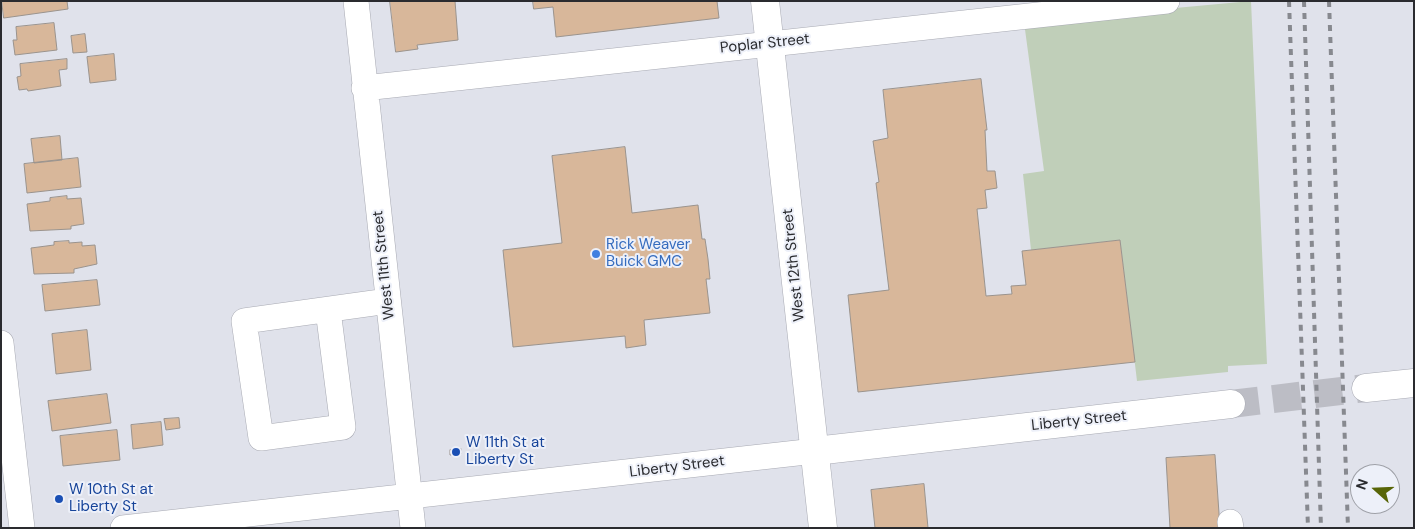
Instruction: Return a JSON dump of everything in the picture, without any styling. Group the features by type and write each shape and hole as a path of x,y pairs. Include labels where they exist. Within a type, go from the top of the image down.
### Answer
{"main road":[{"name":"West 12th Street","path":"765,1 823,528"},
{"path":"1366,388 1414,383"},
{"name":"Liberty Street","path":"815,451 1231,404"}],"street":[{"name":"West 11th Street","path":"356,1 413,528"},
{"name":"Poplar Street","path":"364,88 1167,1"},
{"path":"328,310 343,427 261,438 244,321 388,301"},
{"path":"1,343 22,528"},
{"name":"Liberty Street","path":"123,528 815,451"}],"green space":[{"path":"1251,1 1267,364 1228,366 1228,372 1137,381 1120,240 1031,250 1023,174 1044,171 1024,22"}],"building":[{"path":"2,1 67,1 68,9 4,18"},
{"path":"390,1 455,1 458,40 417,45 418,49 396,52"},
{"path":"533,1 717,1 719,18 556,37 553,7 534,9"},
{"path":"54,23 57,50 15,55 13,40 17,40 16,27"},
{"path":"85,34 87,52 73,53 71,36"},
{"path":"114,54 116,80 90,83 87,57"},
{"path":"67,59 67,69 59,70 61,86 28,91 27,89 19,90 17,77 21,76 20,64"},
{"path":"981,79 987,130 985,130 987,171 995,171 997,188 985,190 987,208 977,209 986,296 1012,294 1011,286 1026,285 1022,251 1120,240 1135,362 858,392 848,295 889,290 876,183 879,182 873,141 888,138 883,90"},
{"path":"60,136 62,160 34,163 31,139"},
{"path":"625,147 632,213 698,205 702,239 705,239 708,259 710,279 706,279 710,313 644,320 646,345 626,348 625,336 513,347 503,250 562,243 552,156"},
{"path":"78,158 81,187 27,193 24,164"},
{"path":"67,196 67,199 81,198 84,224 71,226 71,229 30,231 27,204 50,201 50,198"},
{"path":"69,241 69,243 82,242 82,246 95,245 97,264 74,269 74,273 34,274 31,248 54,245 54,242"},
{"path":"97,280 100,305 45,311 42,285"},
{"path":"87,330 91,370 56,374 52,334"},
{"path":"107,394 111,423 52,431 48,401"},
{"path":"179,418 180,428 166,430 164,419"},
{"path":"161,422 163,445 133,449 131,425"},
{"path":"117,430 120,460 63,466 60,436"},
{"path":"461,449 461,454 450,455 450,450"},
{"path":"1215,455 1220,528 1170,528 1166,458"},
{"path":"924,484 928,528 875,528 871,490"}],"tunnel":[{"path":"1231,404 1366,388"}],"railway":[{"path":"1289,1 1308,528"},
{"path":"1304,1 1321,528"},
{"path":"1329,1 1348,528"}],"place":[{"name":"Rick Weaver Buick GMC","path":"596,254"},
{"name":"W 11th St at Liberty St","path":"456,452"},
{"name":"W 10th St at Liberty St","path":"59,499"}]}
